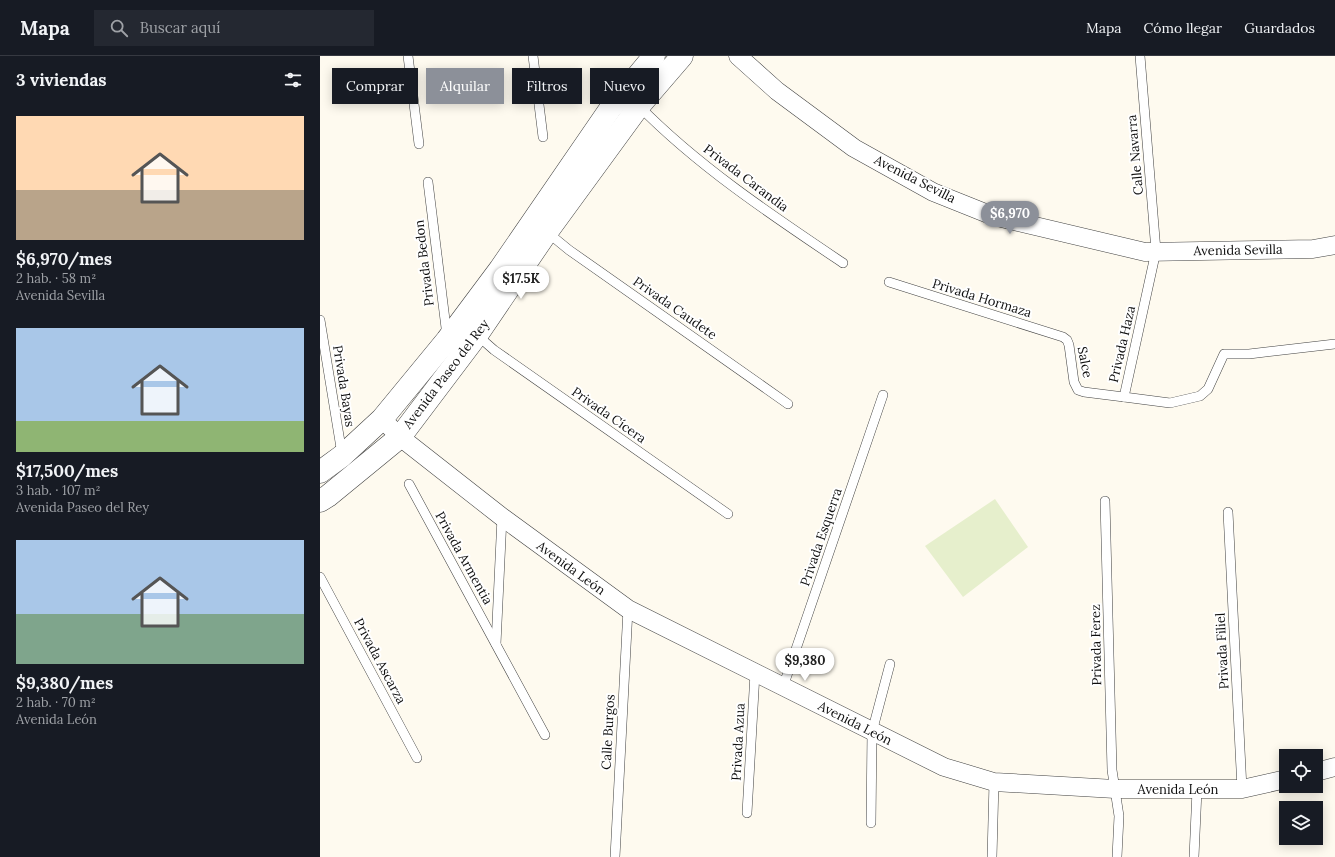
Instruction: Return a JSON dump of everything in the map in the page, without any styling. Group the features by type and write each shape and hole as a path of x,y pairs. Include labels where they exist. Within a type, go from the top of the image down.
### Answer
{"street":[{"name":"Avenida Paseo del Rey","path":"320,472 342,456 382,419 447,340 500,269 610,109 654,56"},
{"name":"Avenida Paseo del Rey","path":"320,501 400,437 477,335 547,232 639,106 682,56"},
{"name":"Avenida Sevilla","path":"738,56 777,92 854,148 933,192 993,216 1145,252 1312,249 1335,244"},
{"name":"Avenida León","path":"382,419 400,437 502,517 628,609 783,688 944,767 994,782 1115,789 1242,789 1279,780"},
{"path":"1323,770 1335,767"}],"lane":[{"path":"408,56 419,144"},
{"path":"533,56 543,138"},
{"name":"Calle Navarra","path":"1140,56 1156,251"},
{"name":"Privada Carandia","path":"639,106 694,155 762,208 844,263"},
{"name":"Privada Bedon","path":"428,182 447,340"},
{"name":"Privada Caudete","path":"547,232 568,250 788,404"},
{"name":"Privada Haza","path":"1156,251 1124,397 1170,403 1200,396 1208,389 1224,354 1249,354 1335,344"},
{"name":"Privada Hormaza","path":"889,282 1063,337 1067,340"},
{"name":"Privada Bayas","path":"320,320 342,456"},
{"name":"Privada Cícera","path":"477,335 494,350 728,514"},
{"name":"Salce","path":"1067,340 1074,382 1078,390 1124,397"},
{"name":"Privada Esquerra","path":"783,688 883,395"},
{"name":"Privada Armentia","path":"409,484 545,735"},
{"name":"Privada Ferez","path":"1105,501 1112,770 1119,816 1117,857"},
{"name":"Privada Filiel","path":"1228,512 1242,789"},
{"name":"Privada Armentia","path":"496,644 502,517"},
{"name":"Privada Ascarza","path":"320,577 417,758"},
{"name":"Calle Burgos","path":"615,857 628,609"},
{"path":"871,822 872,732 890,664"},
{"name":"Privada Azua","path":"747,813 755,673"},
{"path":"992,857 994,782"},
{"path":"1194,857 1197,790"}],"green space":[{"path":"995,499 1028,547 963,597 925,546"}]}
